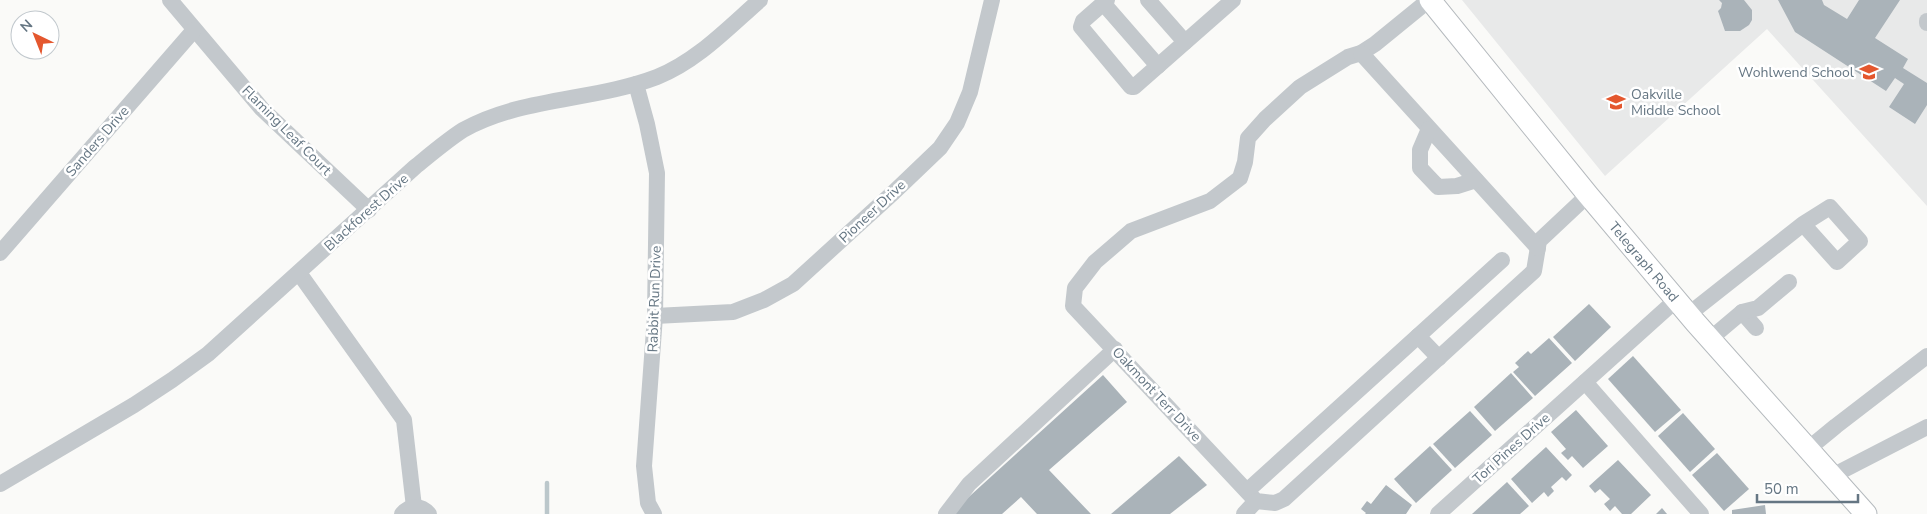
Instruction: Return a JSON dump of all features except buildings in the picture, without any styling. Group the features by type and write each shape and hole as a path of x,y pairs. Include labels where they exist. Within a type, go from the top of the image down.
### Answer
{"main road":[{"name":"Telegraph Road","path":"1429,0 1588,195 1710,340 1866,514"}],"street":[{"name":"Flaming Leaf Court","path":"170,0 262,109 369,210"},
{"name":"Blackforest Drive","path":"0,484 172,380 208,354 441,145 465,130 488,119 517,110 636,84 658,76 701,51 760,0"},
{"name":"Pioneer Drive","path":"655,316 733,312 764,300 793,284 894,192 940,148 957,123 970,92 992,0"},
{"path":"1148,0 1185,42"},
{"path":"1158,66 1105,2 1082,22 1081,27 1129,86 1134,87 1158,66 1185,42 1233,0"},
{"name":"Oakmont Terr Drive","path":"1252,496 1073,306 1075,288 1094,262 1131,230 1210,201 1240,178 1245,162 1248,138 1265,119 1300,88 1348,57 1361,53 1376,44 1429,0"},
{"name":"Sanders Drive","path":"0,253 194,30"},
{"path":"1361,53 1538,248"},
{"name":"Rabbit Run Drive","path":"636,84 648,124 657,173 655,316 644,466 648,503 654,514"},
{"path":"1430,129 1420,150 1420,168 1438,187 1457,186 1476,180"},
{"path":"1252,496 1275,503 1284,499 1534,271 1539,241 1588,195"},
{"name":"Tori Pines Drive","path":"1438,514 1584,382 1682,307 1803,224"},
{"path":"1244,514 1252,496 1418,336 1502,260"},
{"path":"299,273 404,420 415,512"},
{"path":"1710,340 1742,312 1758,308 1789,282"},
{"path":"1742,312 1756,328"},
{"path":"1418,336 1439,358"},
{"path":"946,514 969,484 1115,349"},
{"path":"1808,449 1927,356"},
{"path":"1584,382 1701,514"},
{"path":"1832,476 1927,427"}],"shaded area":[{"name":"Oakville Middle School","path":"1462,0 1927,0 1927,206 1767,29 1605,176"}],"waterway":[{"path":"547,483 547,514"}],"place":[{"name":"Wohlwend School","path":"1869,72"},
{"name":"Oakville Middle School","path":"1616,102"}]}
